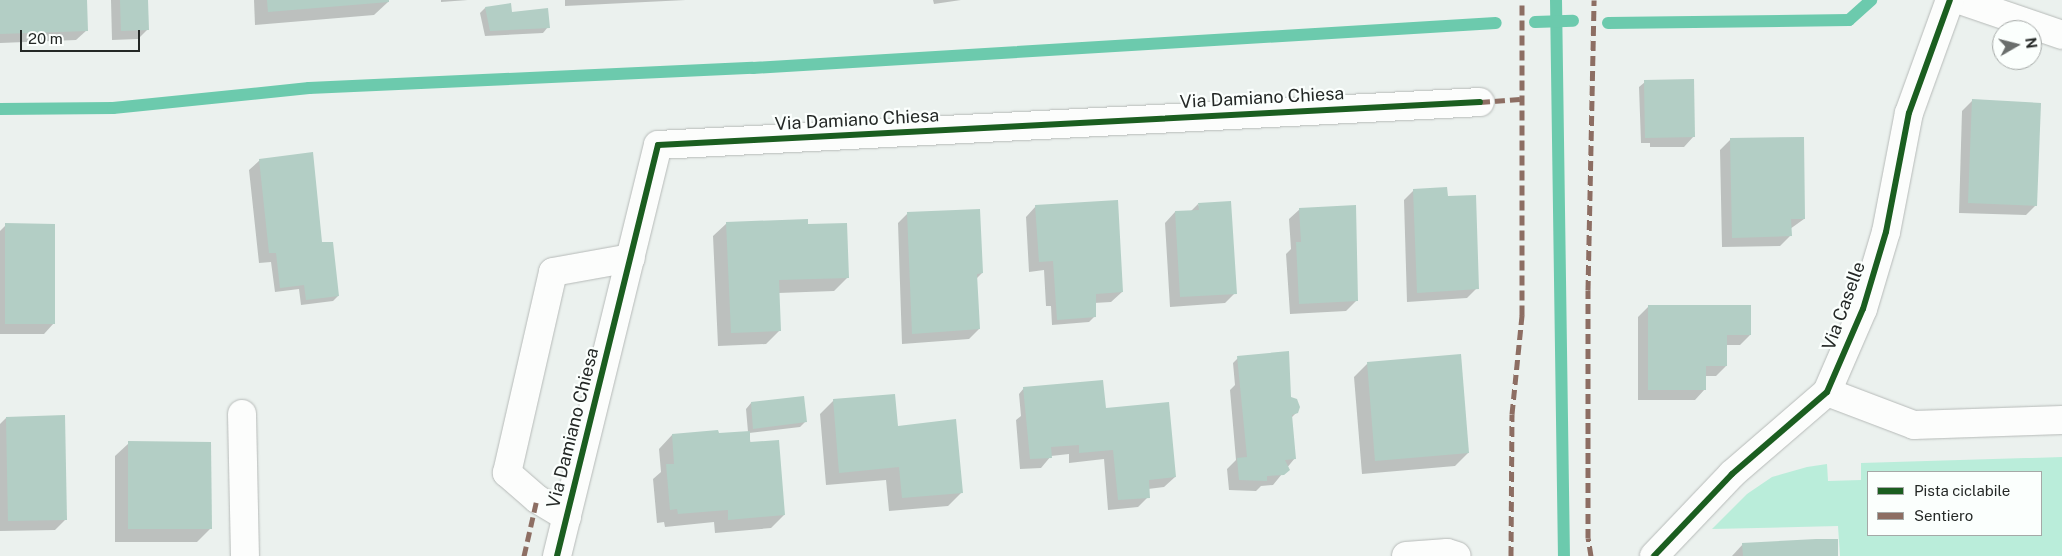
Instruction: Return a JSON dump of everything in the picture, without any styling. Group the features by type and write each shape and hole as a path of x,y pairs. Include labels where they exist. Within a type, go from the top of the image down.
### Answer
{"street":[{"name":"Via Caselle","path":"1654,556 1732,474 1827,392 1863,309 1886,232 1909,112 1950,0"},
{"path":"1960,0 2062,35"},
{"name":"Via Damiano Chiesa","path":"557,556 658,146 1480,102"},
{"path":"567,517 536,498 507,473 553,272 631,258"},
{"path":"1827,392 1914,425 2062,420"},
{"path":"242,414 245,556"},
{"path":"1406,556 1447,553 1457,556"}],"green space":[{"path":"2062,457 2062,556 1840,556 1838,526 1712,529 1747,494 1772,477 1807,467 1827,464 1828,481 1861,480 1861,463"}],"building":[{"path":"0,0 87,0 88,31 0,34"},
{"path":"120,0 148,0 149,30 121,31"},
{"path":"267,0 389,0 389,2 268,12"},
{"path":"511,3 512,12 548,8 550,28 490,31 485,7"},
{"path":"1694,79 1695,137 1645,138 1644,80"},
{"path":"1972,99 2041,103 2037,206 1968,203"},
{"path":"1804,137 1805,219 1791,219 1792,236 1732,238 1730,138"},
{"path":"313,152 322,242 333,242 339,296 306,300 304,285 280,288 276,253 269,253 259,159"},
{"path":"1447,187 1448,196 1476,195 1479,289 1417,293 1413,189"},
{"path":"1118,200 1123,292 1096,294 1096,317 1057,320 1053,261 1039,262 1035,205"},
{"path":"1231,201 1237,294 1180,297 1175,211 1199,210 1198,203"},
{"path":"1356,205 1358,301 1299,304 1296,242 1301,242 1299,208"},
{"path":"980,209 983,273 977,274 980,329 912,334 907,212"},
{"path":"808,219 808,224 847,223 849,278 779,280 781,331 731,333 726,222"},
{"path":"5,223 55,224 55,324 5,324"},
{"path":"1648,305 1751,305 1751,335 1727,335 1727,366 1706,366 1706,390 1648,390"},
{"path":"1289,351 1291,397 1297,399 1300,407 1298,413 1292,415 1296,459 1285,460 1290,470 1284,475 1267,476 1267,481 1239,480 1237,458 1247,457 1237,356"},
{"path":"1461,354 1469,453 1375,461 1367,362"},
{"path":"1103,380 1106,408 1169,402 1176,477 1149,480 1150,498 1118,500 1113,450 1079,453 1079,445 1051,447 1052,458 1030,459 1023,387"},
{"path":"895,394 898,426 956,419 963,493 902,498 899,467 839,473 833,399"},
{"path":"804,396 807,422 753,429 751,402"},
{"path":"65,415 67,520 8,521 6,417"},
{"path":"718,430 719,433 750,431 750,442 779,440 785,515 728,520 728,510 678,514 677,509 670,510 666,464 674,464 672,434"},
{"path":"128,441 211,442 212,529 128,529"},
{"path":"1838,539 1838,556 1743,556 1742,543"}],"waterway":[{"path":"1556,0 1564,556"},
{"path":"1608,23 1849,20 1871,0"},
{"path":"1535,22 1573,21"},
{"path":"0,109 113,108 309,88 753,68 1496,23"}],"marked path":[{"path":"1511,556 1512,414 1522,315 1522,0"},
{"path":"1591,556 1588,538 1588,290 1594,0"},
{"path":"1480,102 1520,99"},
{"path":"524,556 537,499"}],"cycle path":[{"path":"1654,556 1732,474 1827,392 1863,309 1886,232 1909,113 1950,0"},
{"path":"557,556 658,145 1480,102"}]}
